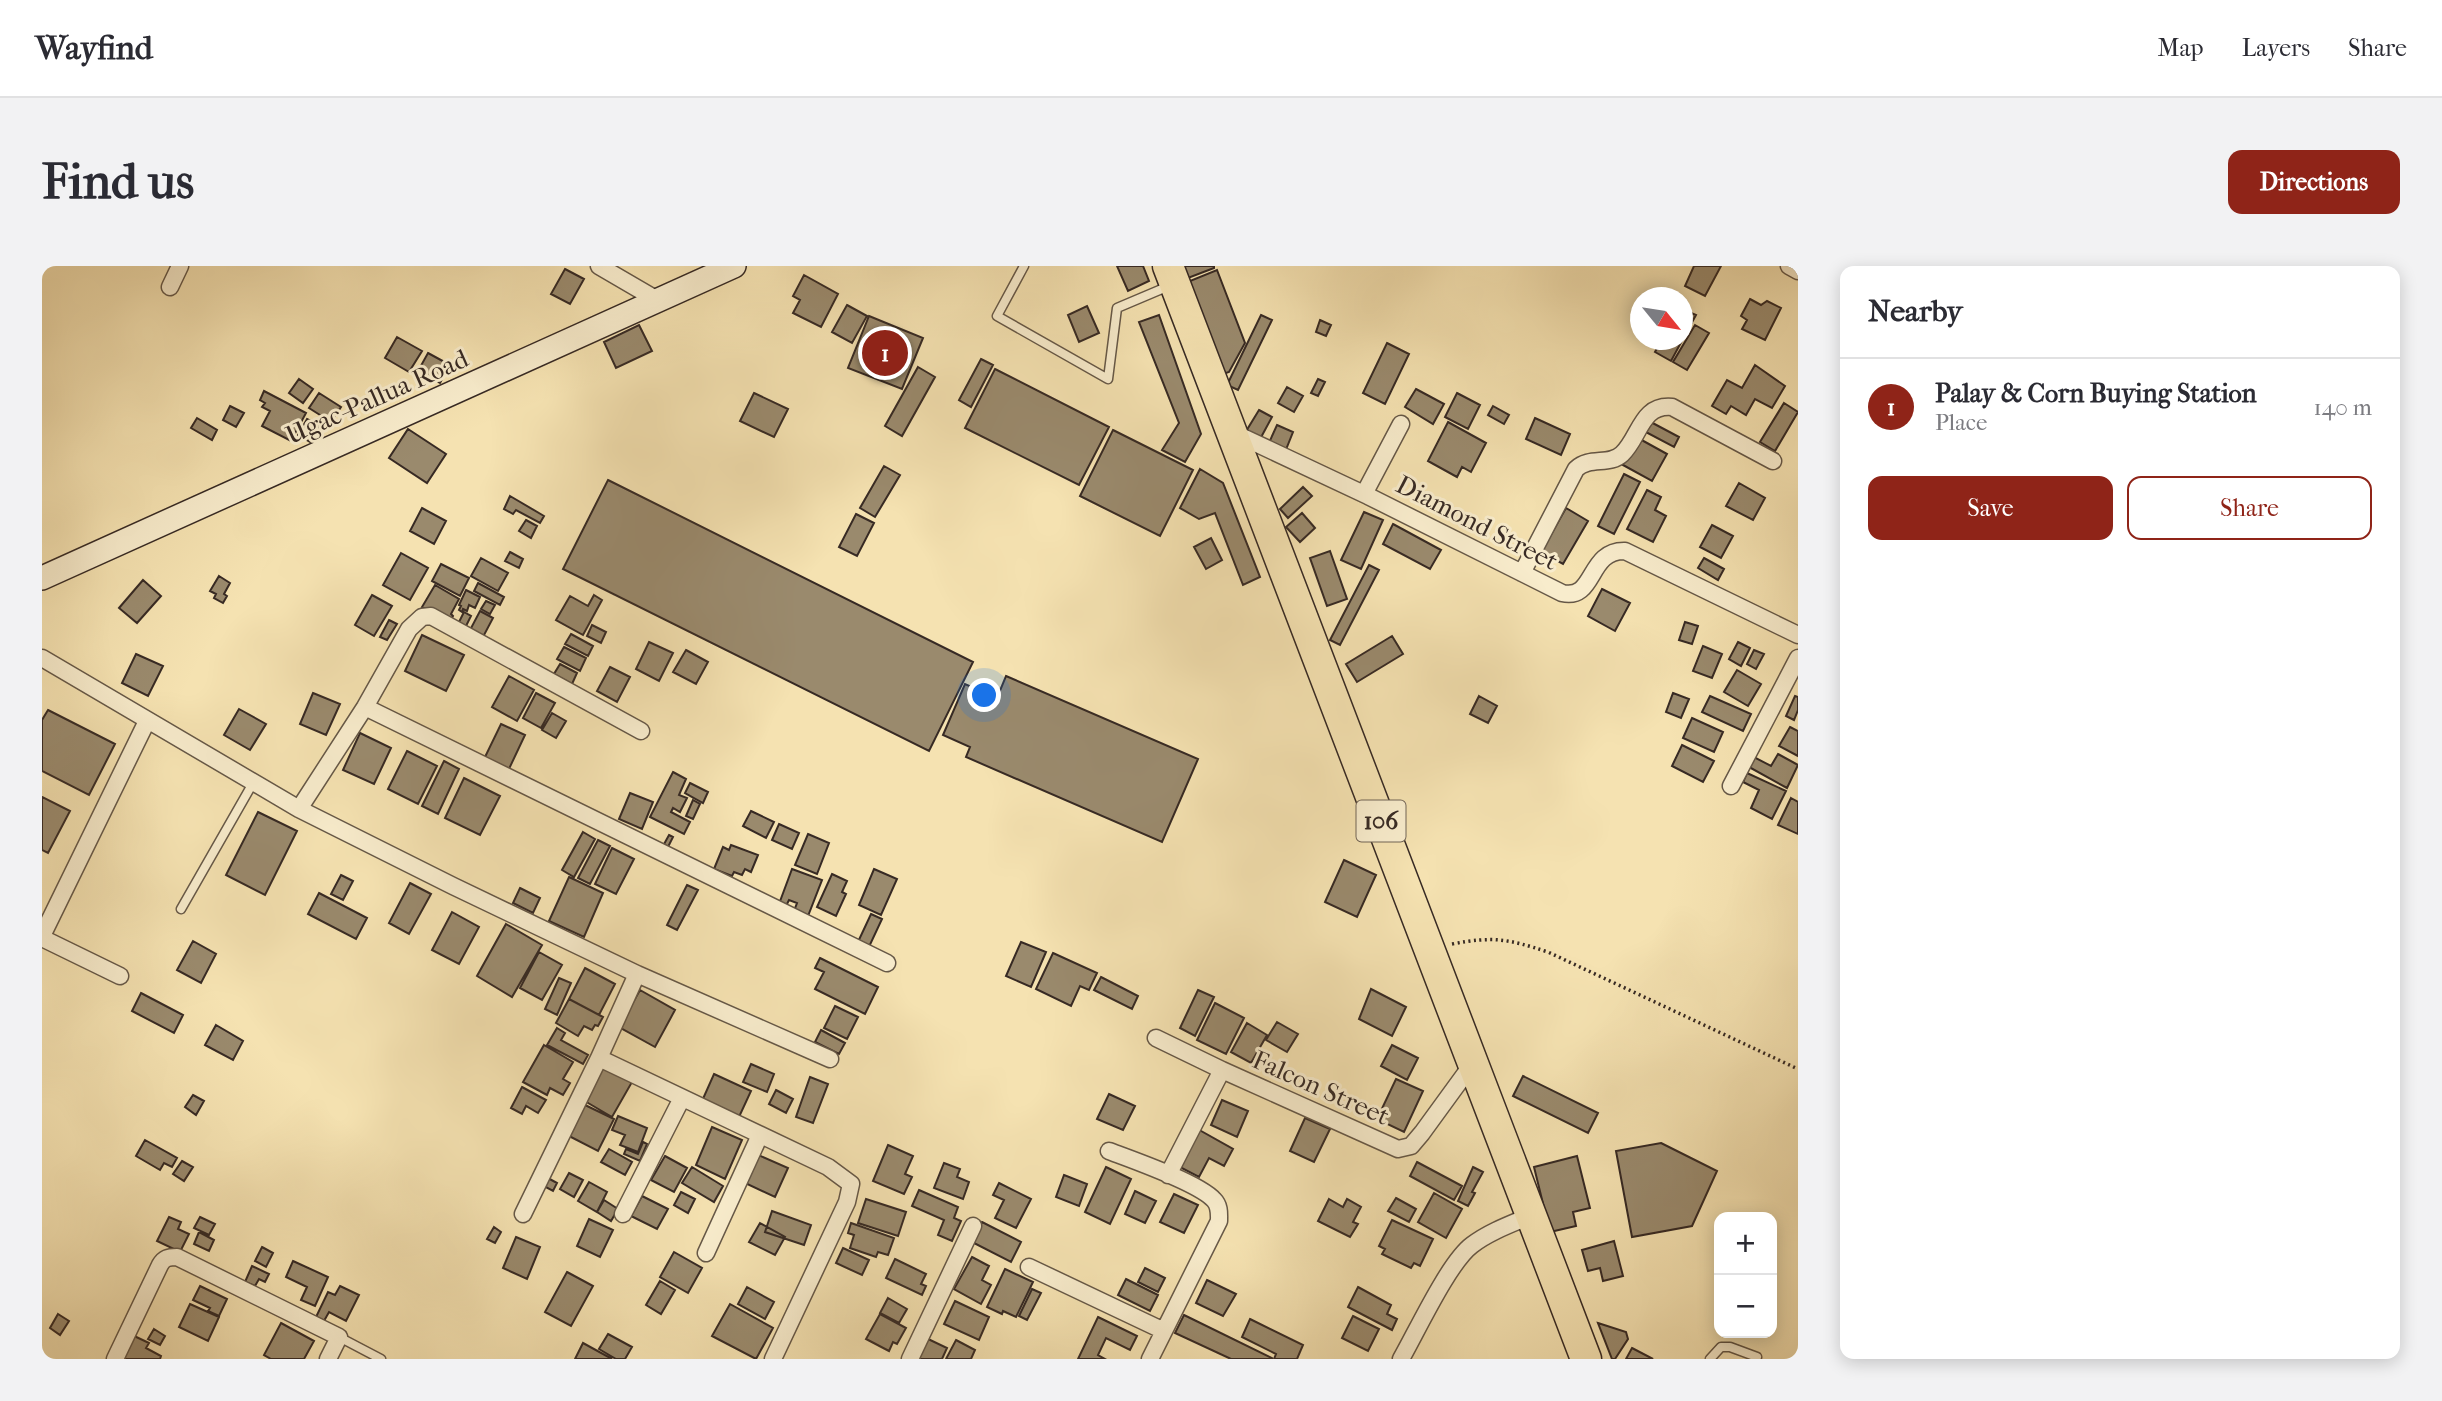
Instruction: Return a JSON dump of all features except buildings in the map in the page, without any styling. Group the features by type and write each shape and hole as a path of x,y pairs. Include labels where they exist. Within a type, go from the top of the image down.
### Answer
{"highway":[{"name":"106","path":"1171,275 1234,433 1586,1359"}],"street":[{"path":"170,287 180,266"},
{"path":"599,266 659,301"},
{"name":"Ugac-Pallua Road","path":"42,579 734,266"},
{"path":"1789,266 1798,271"},
{"path":"1522,573 1576,469 1594,460 1619,457 1627,449 1647,414 1657,409 1672,407 1773,461"},
{"path":"1364,494 1401,424"},
{"name":"Diamond Street","path":"1234,433 1570,595 1578,592 1604,557 1614,551 1626,551 1798,635"},
{"path":"299,809 365,707 409,629 422,617 431,616 640,731"},
{"path":"42,658 299,809 637,974 830,1059"},
{"path":"1731,786 1798,658"},
{"path":"365,707 887,963"},
{"path":"120,976 42,937 148,721"},
{"path":"523,1214 637,974"},
{"name":"Falcon Street","path":"1156,1038 1398,1149 1411,1146 1473,1063"},
{"path":"599,1058 828,1167 851,1184 847,1202 773,1359"},
{"path":"1168,1175 1222,1070"},
{"path":"623,1214 681,1098"},
{"path":"706,1253 760,1135"},
{"path":"1109,1150 1168,1175 1216,1202 1219,1221 1150,1359"},
{"path":"1401,1359 1457,1260 1470,1246 1530,1216"},
{"path":"911,1359 973,1226"},
{"path":"115,1359 163,1259 170,1257 339,1337 328,1359"},
{"path":"1029,1267 1164,1331"}],"lane":[{"path":"1024,266 997,316 1108,379 1117,309 1171,275"},
{"path":"181,909 253,783"},
{"path":"339,1337 381,1359"},
{"path":"1710,1359 1721,1347 1730,1347 1758,1357"}],"path":[{"path":"1430,948 1484,938 1511,940 1548,952 1798,1069"}],"place":[{"name":"Palay & Corn Buying Station","path":"885,353"}]}
